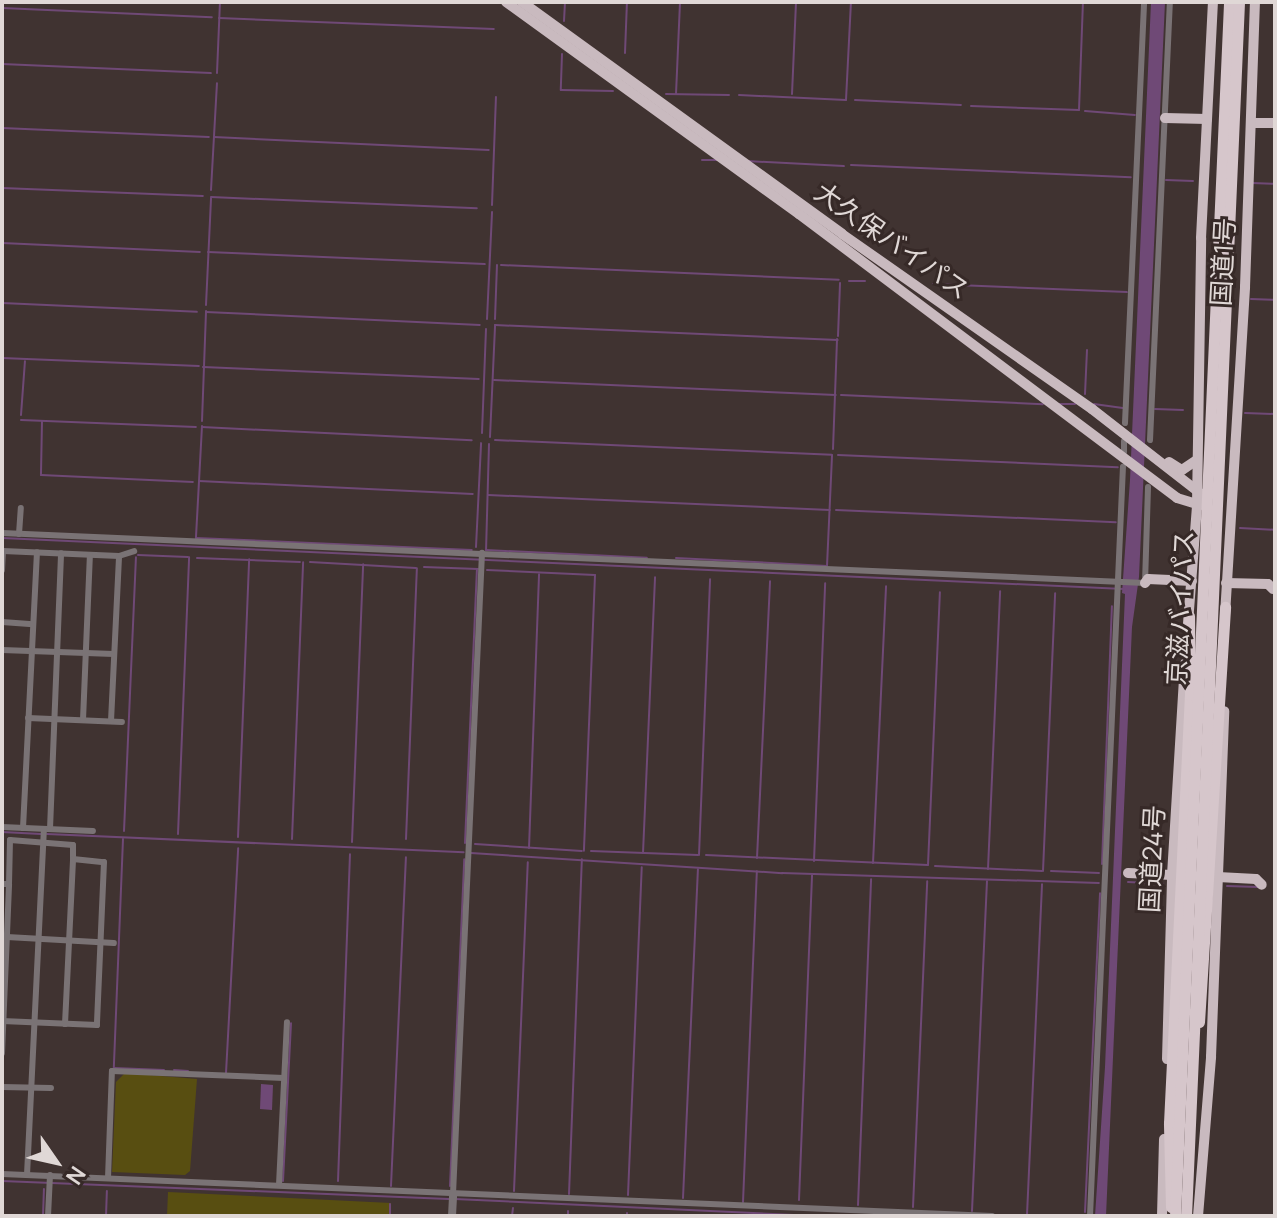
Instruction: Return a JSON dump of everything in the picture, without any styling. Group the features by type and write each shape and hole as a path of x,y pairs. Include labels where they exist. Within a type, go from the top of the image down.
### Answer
{"highway":[{"name":"大久保バイパス","path":"506,2 742,161 1088,406 1148,450 1215,507 1230,524"},
{"name":"大久保バイパス","path":"522,2 724,160 1148,478 1177,498 1215,507"},
{"name":"国道1号","path":"1197,505 1203,121 1213,2"},
{"name":"京滋バイパス","path":"1173,1216 1229,2"},
{"name":"京滋バイパス","path":"1186,1216 1239,2"},
{"name":"国道1号","path":"1230,524 1245,287 1248,183 1255,125 1255,2"},
{"path":"1165,120 1203,121"},
{"path":"1255,125 1275,125"},
{"path":"1215,507 1223,505 1228,497 1233,393 1238,361"},
{"path":"1148,450 1182,470 1197,460"},
{"path":"1177,498 1185,506 1191,524 1185,661"},
{"name":"国道24号","path":"1162,1216 1172,875 1189,616 1187,582 1197,505"},
{"path":"1190,1124 1209,907 1218,695 1225,607 1230,585 1230,524"},
{"path":"1143,582 1148,579 1187,582"},
{"path":"1230,585 1268,584 1274,589"},
{"path":"1198,1216 1211,1057 1225,607"},
{"path":"1173,1216 1169,1123 1190,695 1189,616"},
{"path":"1127,875 1172,875"},
{"path":"1218,877 1256,879 1262,885"}],"street":[{"path":"1090,1216 1121,582 1144,2"},
{"path":"2,533 422,556 1143,582 1170,2"},
{"path":"19,534 21,508"},
{"path":"2,570 3,551 119,556 134,551"},
{"path":"23,828 37,552"},
{"path":"27,1175 61,553"},
{"path":"83,720 90,555"},
{"path":"111,721 119,556"},
{"path":"452,1216 482,558"},
{"path":"2,622 33,624"},
{"path":"2,650 114,654"},
{"path":"28,718 122,722"},
{"path":"2,827 93,831"},
{"path":"2,1053 7,937 6,854 10,840 73,845 65,1024"},
{"path":"3,1021 97,1025 104,862 73,859"},
{"path":"7,937 114,943"},
{"path":"279,1185 287,1022"},
{"path":"108,1178 112,1071 284,1078"},
{"path":"2,1087 51,1088"},
{"path":"2,1174 50,1179 108,1178 165,1185 279,1185 453,1198 992,1216"},
{"path":"48,1216 50,1179"}],"shaded area":[{"path":"1151,2 1165,2 1139,577 1132,627 1106,1216 1095,1216 1105,1067 1125,594 1122,593 1130,480"},
{"path":"125,1073 197,1079 190,1171 185,1175 112,1172 116,1082"},
{"path":"261,1084 273,1085 272,1110 260,1109"},
{"path":"168,1192 391,1203 391,1216 167,1216"}],"waterway":[{"path":"217,73 220,2"},
{"path":"564,21 565,2"},
{"path":"625,53 627,2"},
{"path":"676,94 680,2"},
{"path":"792,94 796,2"},
{"path":"739,95 846,100 851,2"},
{"path":"971,106 1079,110 1083,2"},
{"path":"2,8 212,17"},
{"path":"219,18 494,29"},
{"path":"562,54 561,90 613,91"},
{"path":"2,64 211,73"},
{"path":"211,190 217,83"},
{"path":"666,94 729,95"},
{"path":"492,205 496,97"},
{"path":"855,100 961,105"},
{"path":"1085,111 1135,115"},
{"path":"2,128 209,137"},
{"path":"214,137 489,150"},
{"path":"702,160 717,160"},
{"path":"747,161 844,166"},
{"path":"851,165 1131,177"},
{"path":"1166,180 1193,181"},
{"path":"1252,183 1275,184"},
{"path":"2,188 203,196"},
{"path":"211,197 477,208"},
{"path":"206,305 211,198"},
{"path":"487,319 492,212"},
{"path":"2,243 200,252"},
{"path":"208,252 485,264"},
{"path":"495,319 497,265"},
{"path":"501,265 839,280"},
{"path":"849,281 865,281"},
{"path":"838,336 840,283"},
{"path":"933,284 1127,292"},
{"path":"1251,299 1275,300"},
{"path":"2,303 197,312"},
{"path":"202,421 206,311"},
{"path":"206,312 480,325"},
{"path":"490,437 495,325 838,340"},
{"path":"482,433 486,329"},
{"path":"833,449 837,339"},
{"path":"1085,394 1087,350"},
{"path":"2,358 199,366"},
{"path":"21,415 25,361"},
{"path":"203,367 479,379"},
{"path":"494,380 836,395"},
{"path":"841,395 1043,404"},
{"path":"1058,404 1075,404"},
{"path":"1094,404 1123,408"},
{"path":"1155,409 1183,410"},
{"path":"1245,413 1275,414"},
{"path":"21,420 196,427"},
{"path":"42,421 41,475 193,482"},
{"path":"202,426 196,538 472,550"},
{"path":"202,427 472,440"},
{"path":"495,440 832,455"},
{"path":"476,547 481,443"},
{"path":"489,444 486,550 647,558"},
{"path":"676,558 827,566 832,455"},
{"path":"838,455 1118,467"},
{"path":"199,481 473,494"},
{"path":"488,495 830,510"},
{"path":"836,510 1116,522"},
{"path":"1240,528 1275,530"},
{"path":"2,538 1124,589"},
{"path":"138,555 188,557"},
{"path":"124,831 136,557"},
{"path":"178,834 189,557"},
{"path":"197,558 300,562"},
{"path":"238,837 249,559"},
{"path":"292,839 303,562"},
{"path":"310,562 416,568"},
{"path":"352,842 363,564"},
{"path":"424,567 478,569"},
{"path":"406,839 417,568"},
{"path":"465,843 477,569"},
{"path":"487,570 595,575 584,851"},
{"path":"529,848 539,574"},
{"path":"643,853 655,577"},
{"path":"699,855 710,579"},
{"path":"757,858 770,581"},
{"path":"814,861 825,583"},
{"path":"873,863 886,586"},
{"path":"988,869 1000,591"},
{"path":"928,865 940,592"},
{"path":"1043,871 1055,593"},
{"path":"1102,864 1112,606"},
{"path":"2,832 41,834"},
{"path":"47,834 464,852"},
{"path":"123,839 114,1068 164,1070"},
{"path":"475,844 582,851"},
{"path":"226,1073 238,848"},
{"path":"591,851 698,855"},
{"path":"471,853 782,873 1099,883"},
{"path":"338,1181 350,854"},
{"path":"706,855 928,865"},
{"path":"391,1186 406,857"},
{"path":"450,1186 464,859"},
{"path":"569,1194 582,859"},
{"path":"514,1191 528,862"},
{"path":"935,866 1042,871"},
{"path":"628,1195 642,867"},
{"path":"683,1198 698,869"},
{"path":"743,1202 757,871"},
{"path":"1051,871 1099,873"},
{"path":"799,1200 812,875"},
{"path":"858,1205 871,879"},
{"path":"913,1207 927,881"},
{"path":"972,1211 987,881"},
{"path":"1128,882 1163,884"},
{"path":"1027,1215 1042,884"},
{"path":"1227,886 1258,887"},
{"path":"1085,1212 1100,893"},
{"path":"283,1181 291,1023"},
{"path":"174,1070 188,1071"},
{"path":"2,1181 449,1199"},
{"path":"43,1216 44,1189"},
{"path":"106,1216 107,1191"},
{"path":"455,1199 810,1216"},
{"path":"390,1204 390,1216"},
{"path":"512,1216 513,1208"},
{"path":"568,1211 568,1216"}]}
